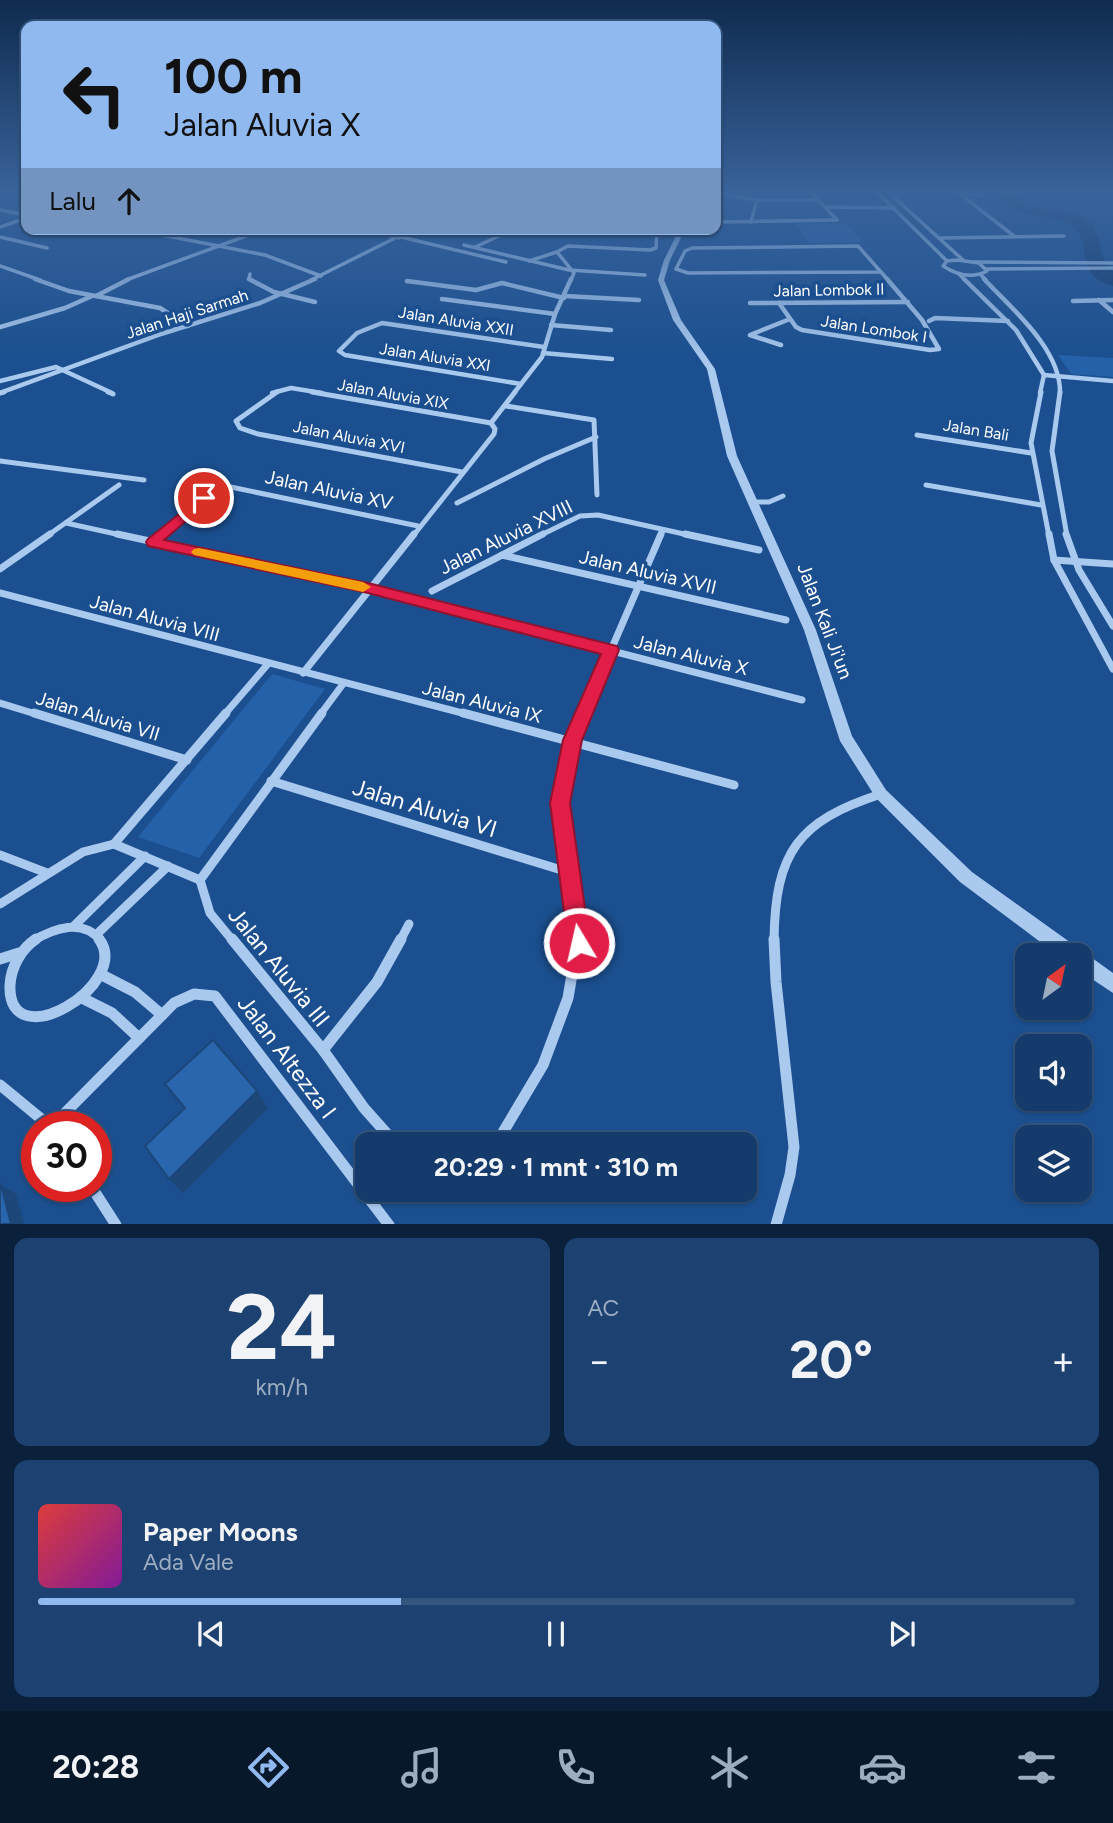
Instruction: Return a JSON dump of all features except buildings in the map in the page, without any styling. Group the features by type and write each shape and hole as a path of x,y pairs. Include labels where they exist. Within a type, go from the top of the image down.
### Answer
{"street":[{"path":"0,327 65,308 134,276 215,247"},
{"path":"216,247 287,262 321,276"},
{"name":"Jalan Haji Sarmah","path":"0,393 188,326 242,310 380,247"},
{"path":"443,247 506,262"},
{"path":"471,247 569,270 645,275"},
{"path":"528,261 557,252 564,247"},
{"path":"591,247 650,250 656,247"},
{"name":"Jalan Kali Ji'un","path":"673,247 661,280 677,320 711,369 732,457 810,629 845,737 881,794 966,877 1056,943"},
{"path":"765,247 688,249 676,269 683,273 882,272"},
{"path":"858,247 922,320 951,323 1022,321"},
{"path":"933,247 947,261 1088,262 1113,266"},
{"path":"950,247 963,260"},
{"path":"303,673 368,588 494,434 495,429 491,424 544,350 555,314 574,273 557,252"},
{"path":"947,261 943,266 959,274 1016,330 1044,375 1031,443 1041,505 1054,560 1112,666"},
{"path":"974,262 987,269 1113,266"},
{"path":"0,266 69,291 131,300 160,308 188,326"},
{"path":"959,274 981,275 987,272 987,269"},
{"path":"250,274 249,279 257,285 315,302"},
{"path":"981,275 1022,321 1052,361 1059,376 1052,450 1062,508 1075,562 1113,626"},
{"path":"407,281 477,290 502,283 565,297 639,300"},
{"path":"442,299 555,314"},
{"path":"1099,300 1113,312"},
{"path":"1073,301 1113,300"},
{"name":"Jalan Lombok II","path":"750,303 908,302"},
{"path":"779,303 790,319 750,335 781,345"},
{"name":"Jalan Lombok I","path":"790,319 796,327 807,331 937,350 936,341 922,320"},
{"name":"Jalan Aluvia XXII","path":"345,355 339,349 365,329 376,324 389,323 612,359"},
{"path":"551,325 611,330"},
{"name":"Jalan Aluvia XXI","path":"345,355 520,384"},
{"path":"0,382 50,367 65,369 113,394"},
{"path":"1044,375 1113,381"},
{"name":"Jalan Aluvia XVI","path":"291,388 272,393 236,421 240,428 258,434 463,472"},
{"name":"Jalan Aluvia XIX","path":"291,388 491,424"},
{"path":"506,406 586,417 594,421 597,495"},
{"name":"Jalan Bali","path":"917,435 1031,453"},
{"path":"457,502 544,458 596,436"},
{"path":"0,461 144,480"},
{"path":"0,569 119,485"},
{"name":"Jalan Aluvia XV","path":"153,542 214,490 232,485 418,526"},
{"path":"926,485 1041,505"},
{"path":"754,502 769,502 783,496"},
{"name":"Jalan Aluvia XVIII","path":"432,591 566,522 586,515 598,515 759,550"},
{"name":"Jalan Aluvia X","path":"65,523 368,588 802,700"},
{"path":"503,1132 543,1065 568,998 579,943 560,803 572,740 663,530"},
{"name":"Jalan Aluvia XVII","path":"502,555 786,620"},
{"path":"1054,560 1113,564"},
{"name":"Jalan Aluvia VIII","path":"0,593 303,673"},
{"path":"114,845 268,664"},
{"name":"Jalan Aluvia IX","path":"303,673 572,740 734,785"},
{"path":"0,904 47,873 99,845 114,845 200,880 343,684"},
{"name":"Jalan Aluvia VII","path":"0,703 187,760"},
{"name":"Jalan Aluvia VI","path":"271,781 568,872"},
{"path":"776,1224 794,1149 773,945 778,886 795,846 804,833 837,808 881,794"},
{"path":"0,855 47,873"},
{"path":"74,926 145,856"},
{"path":"97,934 168,866"},
{"name":"Jalan Aluvia III","path":"200,880 210,913 323,1050 377,982 409,924"},
{"path":"74,926 88,928 97,934 104,944 105,959 100,974 82,998 67,1009 50,1016 20,1016 10,1009 2,995 9,968 20,953 46,933 60,927 74,926"},
{"path":"0,959 20,953"},
{"path":"1092,969 1113,984"},
{"path":"100,974 135,992 162,1015"},
{"name":"Jalan Altezza I","path":"67,1111 174,1003 192,993 204,992 215,996 389,1224"},
{"path":"82,998 112,1013 139,1038"},
{"path":"323,1050 363,1108 385,1132"},
{"path":"0,1084 32,1111"},
{"path":"102,1202 116,1224"}],"shaded area":[{"path":"1058,355 1113,358 1113,377 1071,374"},
{"path":"272,674 325,689 199,858 138,837"}],"waterway":[{"path":"1091,247 1098,268 1113,280"}],"slow traffic":[{"path":"199,552 363,587"}],"route":[{"path":"204,498 153,542 368,588 611,650 572,740 560,803 579,943"}]}
